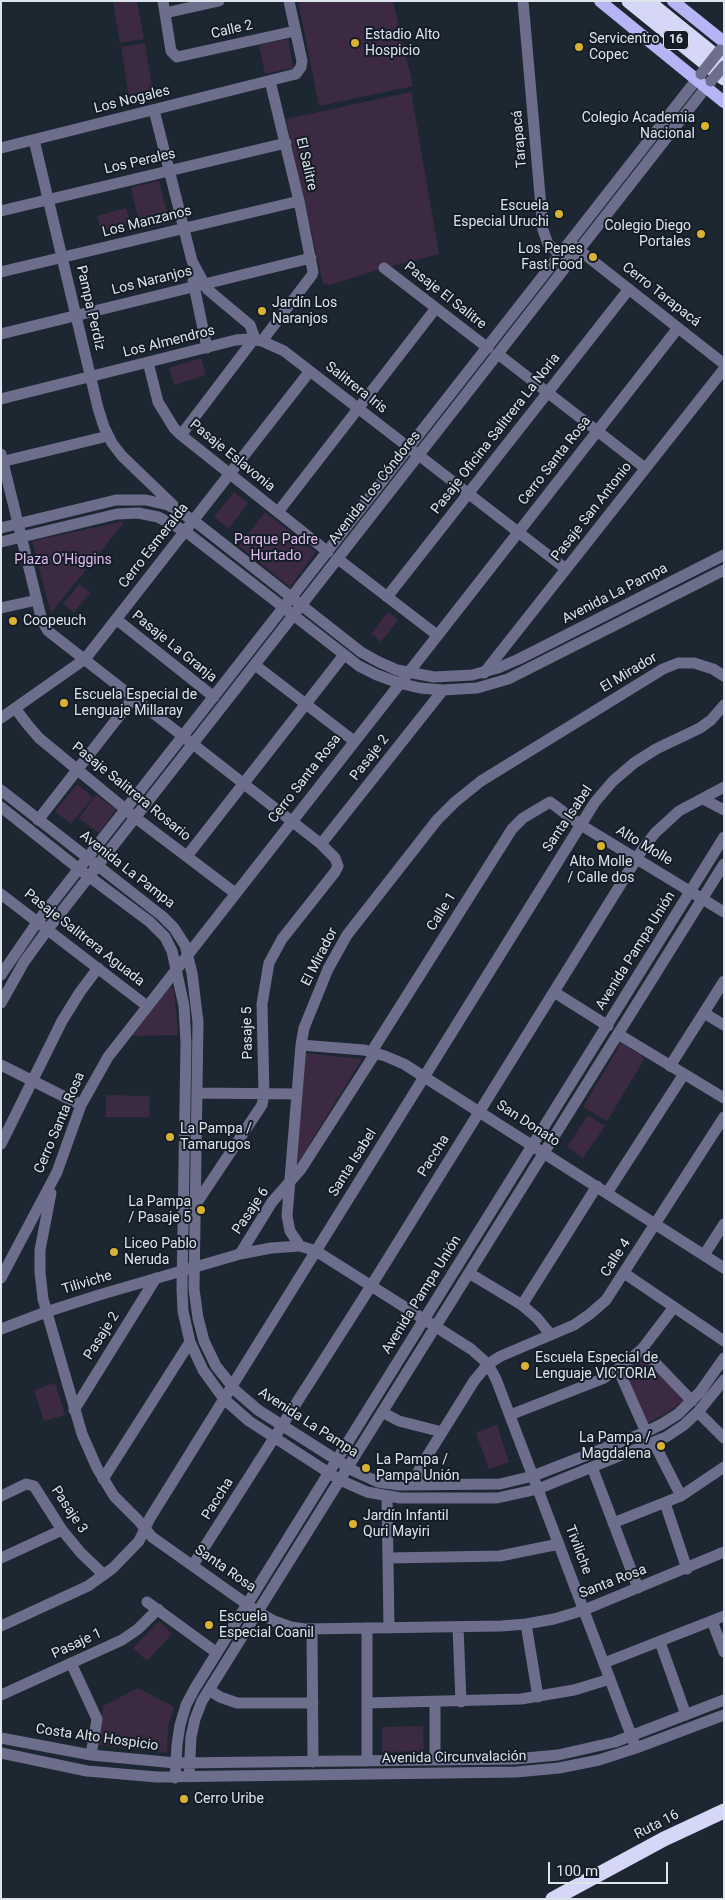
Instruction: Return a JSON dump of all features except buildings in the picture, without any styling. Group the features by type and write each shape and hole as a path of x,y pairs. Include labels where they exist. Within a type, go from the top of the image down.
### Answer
{"highway":[{"name":"16","path":"629,1 708,80"},
{"name":"16","path":"647,1 723,53"},
{"name":"Ruta 16","path":"553,1899 664,1839 724,1811"}],"main road":[{"path":"600,1 708,80 724,102"},
{"path":"673,1 723,53"}],"street":[{"path":"163,1 165,13 219,1"},
{"path":"270,81 293,75 300,70 302,61 289,1"},
{"name":"Tarapacá","path":"523,1 543,230 548,244 570,263"},
{"name":"Calle 2","path":"165,13 171,51 175,56 182,57 295,31"},
{"name":"Avenida Los Cóndores","path":"1,1004 24,962 48,929 570,263 708,80 723,53"},
{"name":"Avenida Los Cóndores","path":"1,975 38,922 570,242 708,80 723,53"},
{"name":"Los Nogales","path":"1,148 270,81"},
{"name":"El Salitre","path":"181,435 312,275 311,258 299,200 270,81"},
{"path":"154,110 198,285 207,348"},
{"name":"Pampa Perdiz","path":"34,140 100,418 108,436 122,456 178,510"},
{"name":"Los Perales","path":"1,211 286,143"},
{"name":"Los Manzanos","path":"1,272 299,200"},
{"path":"570,242 580,250"},
{"name":"Cerro Tarapacá","path":"580,250 724,364"},
{"name":"Los Naranjos","path":"1,334 311,258"},
{"name":"Pasaje El Salitre","path":"384,268 488,348"},
{"path":"198,285 250,325 258,340"},
{"name":"Pasaje Oficina Salitrera La Noria","path":"387,597 628,289"},
{"path":"278,512 436,308"},
{"name":"Cerro Santa Rosa","path":"1,1278 4,1265 56,1172 81,1105 108,1057 678,328"},
{"name":"Los Almendros","path":"1,399 236,340 258,340 284,351"},
{"name":"Salitrera Iris","path":"284,351 409,448"},
{"path":"498,354 645,468"},
{"name":"Pasaje Eslavonia","path":"148,362 158,402 168,420 181,435 328,552"},
{"name":"Pasaje San Antonio","path":"484,673 724,369"},
{"name":"Cerro Esmeralda","path":"1,718 85,659 310,371"},
{"path":"108,436 2,459 42,621 48,631 321,844"},
{"path":"409,448 566,569"},
{"path":"135,498 141,484 138,473"},
{"path":"1,528 106,502 135,498 157,502 178,510"},
{"name":"Avenida La Pampa","path":"178,510 194,520 361,652 383,664 407,673 447,677 484,673 519,659 724,555"},
{"name":"Avenida La Pampa","path":"1,542 127,513 158,517 185,531 344,655 367,670 399,683 443,690 466,690 488,686 520,674 724,570"},
{"path":"338,559 437,635"},
{"path":"1,608 37,600"},
{"name":"Pasaje La Granja","path":"116,619 214,698"},
{"path":"186,856 344,655"},
{"name":"El Mirador","path":"300,1246 290,1231 287,1221 288,1185 304,1028 328,969 340,946 382,889 429,830 455,802 481,781 504,766 662,669 678,663 690,662 707,666 724,676"},
{"path":"255,665 354,741"},
{"name":"Pasaje 2","path":"321,844 443,690"},
{"path":"38,820 134,697"},
{"name":"Santa Isabel","path":"1,1626 79,1591 104,1575 134,1546 596,802 623,772 656,749 700,728 711,720 724,705"},
{"name":"Pasaje Salitrera Rosario","path":"15,708 35,734 136,818 235,893"},
{"name":"Paccha","path":"193,1566 371,1286 648,841 679,811 724,787"},
{"name":"Avenida La Pampa","path":"1,790 162,916 179,934 188,954 198,1022 195,1304 201,1333 211,1358 232,1386 258,1410 347,1467 362,1476 378,1482 399,1485 489,1485 533,1476 646,1432 670,1420 704,1388 724,1358"},
{"path":"703,799 724,810"},
{"name":"Alto Molle","path":"550,802 580,825 724,912"},
{"name":"Calle 1","path":"288,1185 301,1169 512,829 523,818 550,802"},
{"name":"Avenida La Pampa","path":"1,807 159,930 169,944 177,969 184,1006 186,1044 183,1311 190,1342 203,1370 224,1399 249,1421 340,1480 367,1492 387,1497 485,1499 508,1496 538,1488 654,1443 677,1430 698,1412 724,1380"},
{"name":"Avenida Pampa Unión","path":"175,1778 178,1735 182,1715 190,1696 724,838"},
{"name":"Pasaje 5","path":"196,1204 262,1106 264,1094 262,1004 269,963 282,939 338,866 335,858 321,844"},
{"name":"Avenida Pampa Unión","path":"189,1778 189,1746 192,1728 198,1710 209,1690 724,864"},
{"name":"Pasaje Salitrera Aguada","path":"1,894 148,1006"},
{"path":"2,1138 62,1021 98,968"},
{"path":"670,1066 724,981"},
{"path":"554,992 608,1026"},
{"path":"704,1013 724,1025"},
{"path":"618,1034 724,1098"},
{"name":"San Donato","path":"301,1045 354,1048 374,1052 404,1064 724,1268"},
{"path":"1,1065 81,1105"},
{"path":"607,1193 684,1074"},
{"path":"198,1093 297,1094"},
{"name":"Calle 4","path":"488,1364 501,1356 574,1325 606,1300 724,1117"},
{"name":"Santa Rosa","path":"56,1172 47,1208 40,1250 40,1279 46,1312 86,1446 103,1479 118,1500 152,1538 248,1603 258,1612 282,1625 298,1629 458,1627 526,1624 554,1619 584,1610 687,1569 724,1552"},
{"name":"Pasaje 6","path":"240,1254 272,1202 288,1185"},
{"path":"522,1305 596,1186"},
{"path":"704,1255 724,1224"},
{"path":"300,1246 316,1251 477,1353 488,1364 474,1381 418,1470 416,1485"},
{"name":"Tiliviche","path":"1,1328 46,1312 240,1254 272,1248 300,1246"},
{"path":"469,1273 522,1305 537,1318 551,1335"},
{"path":"624,1274 724,1341"},
{"name":"Pasaje 2","path":"74,1410 156,1278"},
{"path":"510,1416 602,1379 618,1369 642,1350 674,1307"},
{"path":"103,1479 190,1342"},
{"path":"642,1350 692,1401"},
{"name":"Tiviliche","path":"488,1364 496,1379 636,1748"},
{"path":"618,1369 646,1432"},
{"path":"382,1412 399,1421 442,1432"},
{"path":"698,1412 724,1438"},
{"path":"654,1443 681,1496"},
{"path":"592,1468 638,1588"},
{"path":"613,1523 681,1496 724,1468"},
{"name":"Pasaje 3","path":"1,1496 26,1484 34,1486 62,1530 104,1575"},
{"path":"387,1497 389,1628"},
{"path":"664,1503 687,1569"},
{"path":"1,1558 62,1530"},
{"path":"388,1558 500,1556 559,1544"},
{"path":"147,1602 217,1652"},
{"name":"Pasaje 1","path":"1,1695 130,1635 158,1609"},
{"path":"604,1663 724,1616"},
{"path":"712,1621 724,1652"},
{"path":"526,1624 538,1697"},
{"path":"458,1627 460,1702"},
{"path":"367,1628 368,1761"},
{"path":"312,1629 313,1762"},
{"path":"660,1642 686,1715"},
{"path":"72,1663 97,1719 91,1754"},
{"path":"367,1703 502,1701 574,1690 610,1679"},
{"path":"209,1690 225,1700 237,1703 313,1703"},
{"name":"Avenida Circunvalación","path":"189,1763 436,1760 558,1755 632,1737 724,1700"},
{"path":"435,1702 436,1760"},
{"name":"Avenida Circunvalación","path":"175,1778 530,1771 580,1765 636,1748 724,1715"},
{"name":"Costa Alto Hospicio","path":"1,1738 91,1754 189,1763"},
{"path":"1,1753 87,1771 175,1778"}],"green space":[{"path":"113,1 137,1 144,39 120,43"},
{"name":"Estadio Alto Hospicio","path":"298,1 393,1 413,86 319,106"},
{"path":"288,39 293,68 265,74 259,45"},
{"path":"145,43 153,93 129,97 121,47"},
{"path":"411,92 439,254 384,268 330,285 323,283 286,119"},
{"path":"159,181 170,223 141,230 131,188"},
{"path":"126,208 131,224 101,232 97,216"},
{"path":"201,358 206,375 174,385 169,368"},
{"path":"234,492 248,503 229,529 214,517"},
{"name":"Parque Padre Hurtado","path":"265,512 316,552 290,587 239,546"},
{"name":"Plaza O'Higgins","path":"125,521 51,613 32,541"},
{"path":"79,584 90,593 74,612 63,604"},
{"path":"388,612 398,620 381,642 371,634"},
{"path":"77,784 93,797 71,824 55,811"},
{"path":"96,795 116,809 99,833 79,818"},
{"path":"169,987 174,988 178,1035 132,1036"},
{"path":"621,1043 645,1058 607,1121 583,1107"},
{"path":"305,1053 362,1059 296,1166"},
{"path":"106,1095 150,1096 149,1117 106,1117"},
{"path":"588,1115 605,1126 583,1158 567,1147"},
{"path":"640,1355 685,1399 668,1412 647,1424 623,1372"},
{"path":"55,1383 65,1415 44,1421 34,1390"},
{"path":"497,1425 509,1462 489,1469 476,1433"},
{"path":"159,1621 172,1634 147,1661 133,1648"},
{"path":"138,1688 174,1707 168,1726 167,1753 98,1745 103,1706"},
{"path":"423,1726 424,1751 382,1752 382,1727"}],"place":[{"name":"Estadio Alto Hospicio","path":"355,43"},
{"name":"Servicentro Copec","path":"579,47"},
{"name":"Colegio Academia Nacional","path":"705,126"},
{"name":"Escuela Especial Uruchi","path":"559,214"},
{"name":"Colegio Diego Portales","path":"701,234"},
{"name":"Los Pepes Fast Food","path":"593,257"},
{"name":"Jardín Los Naranjos","path":"262,311"},
{"name":"Coopeuch","path":"13,621"},
{"name":"Escuela Especial de Lenguaje Millaray","path":"64,703"},
{"name":"Alto Molle / Calle dos","path":"601,846"},
{"name":"La Pampa / Tamarugos","path":"170,1137"},
{"name":"La Pampa / Pasaje 5","path":"201,1210"},
{"name":"Liceo Pablo Neruda","path":"114,1252"},
{"name":"Escuela Especial de Lenguaje VICTORIA","path":"525,1366"},
{"name":"La Pampa / Magdalena","path":"661,1446"},
{"name":"La Pampa / Pampa Unión","path":"366,1468"},
{"name":"Jardín Infantil Quri Mayiri","path":"353,1524"},
{"name":"Escuela Especial Coanil","path":"209,1625"},
{"name":"Cerro Uribe","path":"184,1799"}]}
